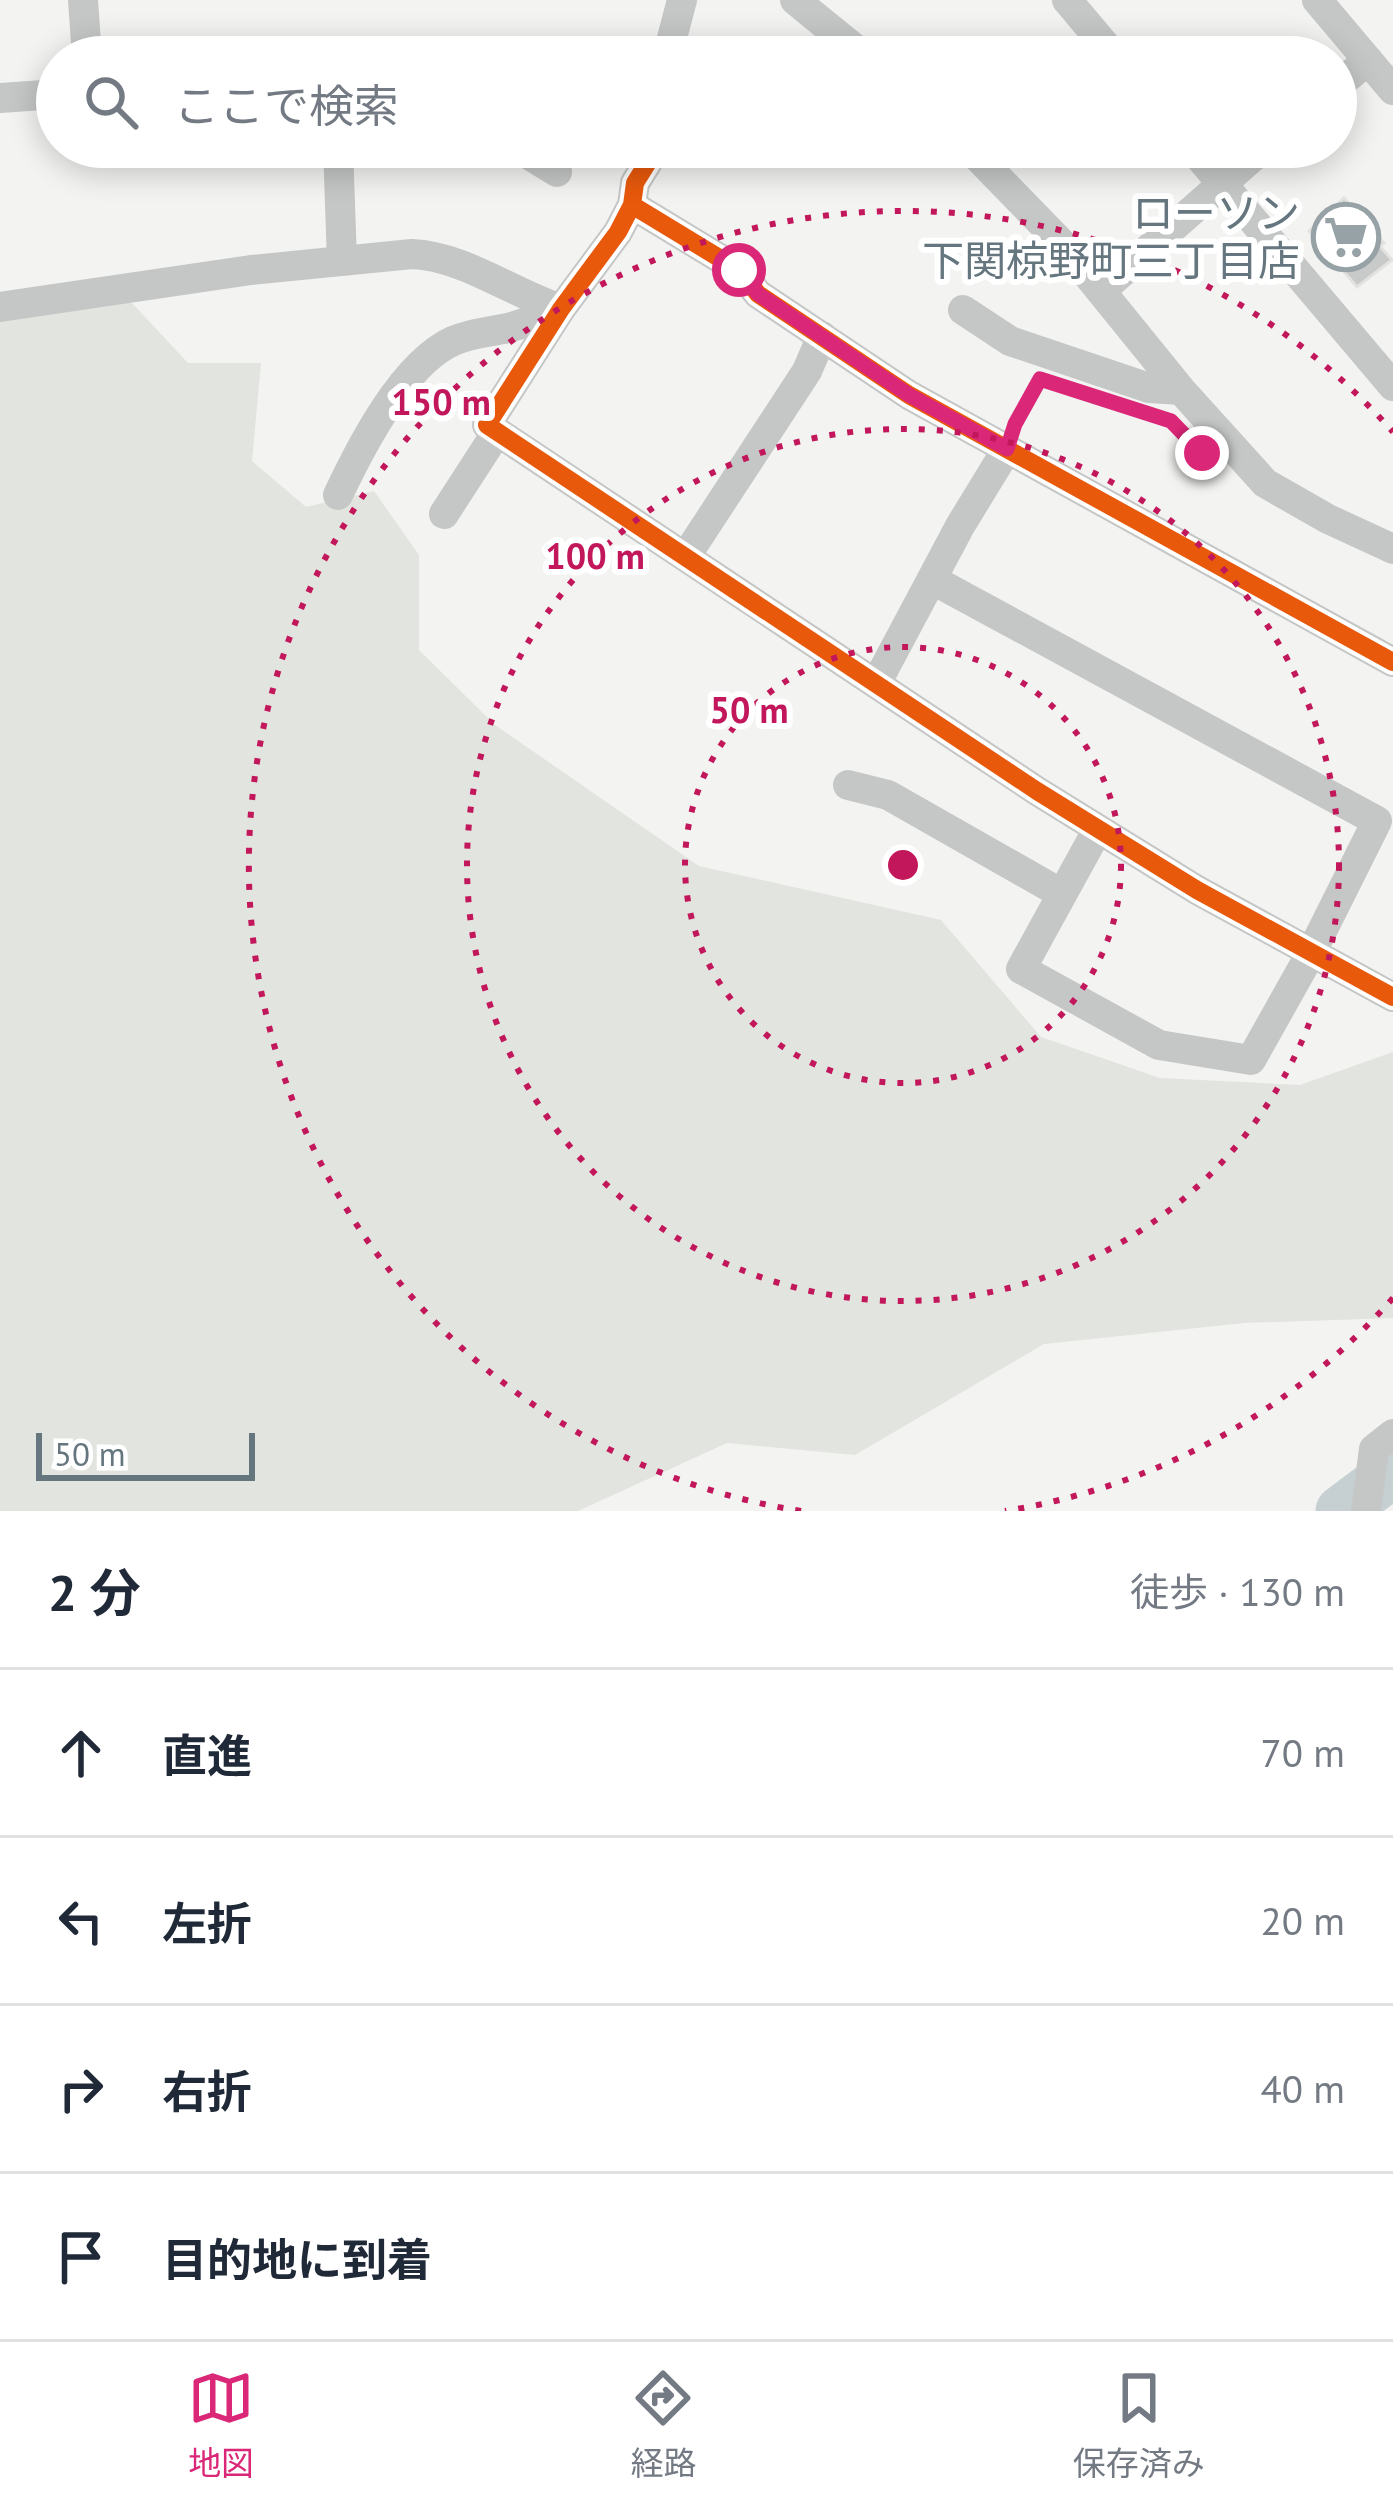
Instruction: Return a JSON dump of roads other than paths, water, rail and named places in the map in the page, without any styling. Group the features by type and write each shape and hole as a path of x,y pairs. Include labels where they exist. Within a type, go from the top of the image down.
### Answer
{"street":[{"path":"83,0 86,36"},
{"path":"673,36 682,0"},
{"path":"795,0 839,36"},
{"path":"1067,0 1097,36"},
{"path":"1317,0 1348,36"},
{"path":"1357,47 1393,90"},
{"path":"1357,69 1368,60"},
{"path":"0,98 36,95"},
{"path":"339,168 342,260"},
{"path":"550,168 556,172"},
{"path":"643,168 618,232 487,425 1098,829 1197,890 1393,997"},
{"path":"988,168 1102,290 1181,390 1265,483 1393,549"},
{"path":"1208,168 1393,386"},
{"path":"1102,290 1239,168"},
{"path":"632,205 739,270 758,294 909,395 1393,662"},
{"path":"0,307 251,270 437,255 561,310"},
{"path":"338,495 363,441 406,378 444,345 561,310"},
{"path":"963,310 1010,341 1149,388 1181,390"},
{"path":"686,556 807,370 822,336"},
{"path":"444,514 497,432"},
{"path":"877,682 1007,449"},
{"path":"933,580 1377,821 1251,1060 1159,1045 1021,969 1098,829"},
{"path":"848,785 888,795 1062,894"},
{"path":"1366,1511 1384,1442"}],"waterway":[{"path":"1341,1511 1393,1472"}],"place":[{"name":"ローソン 下関椋野町三丁目店","path":"1346,237"}]}
